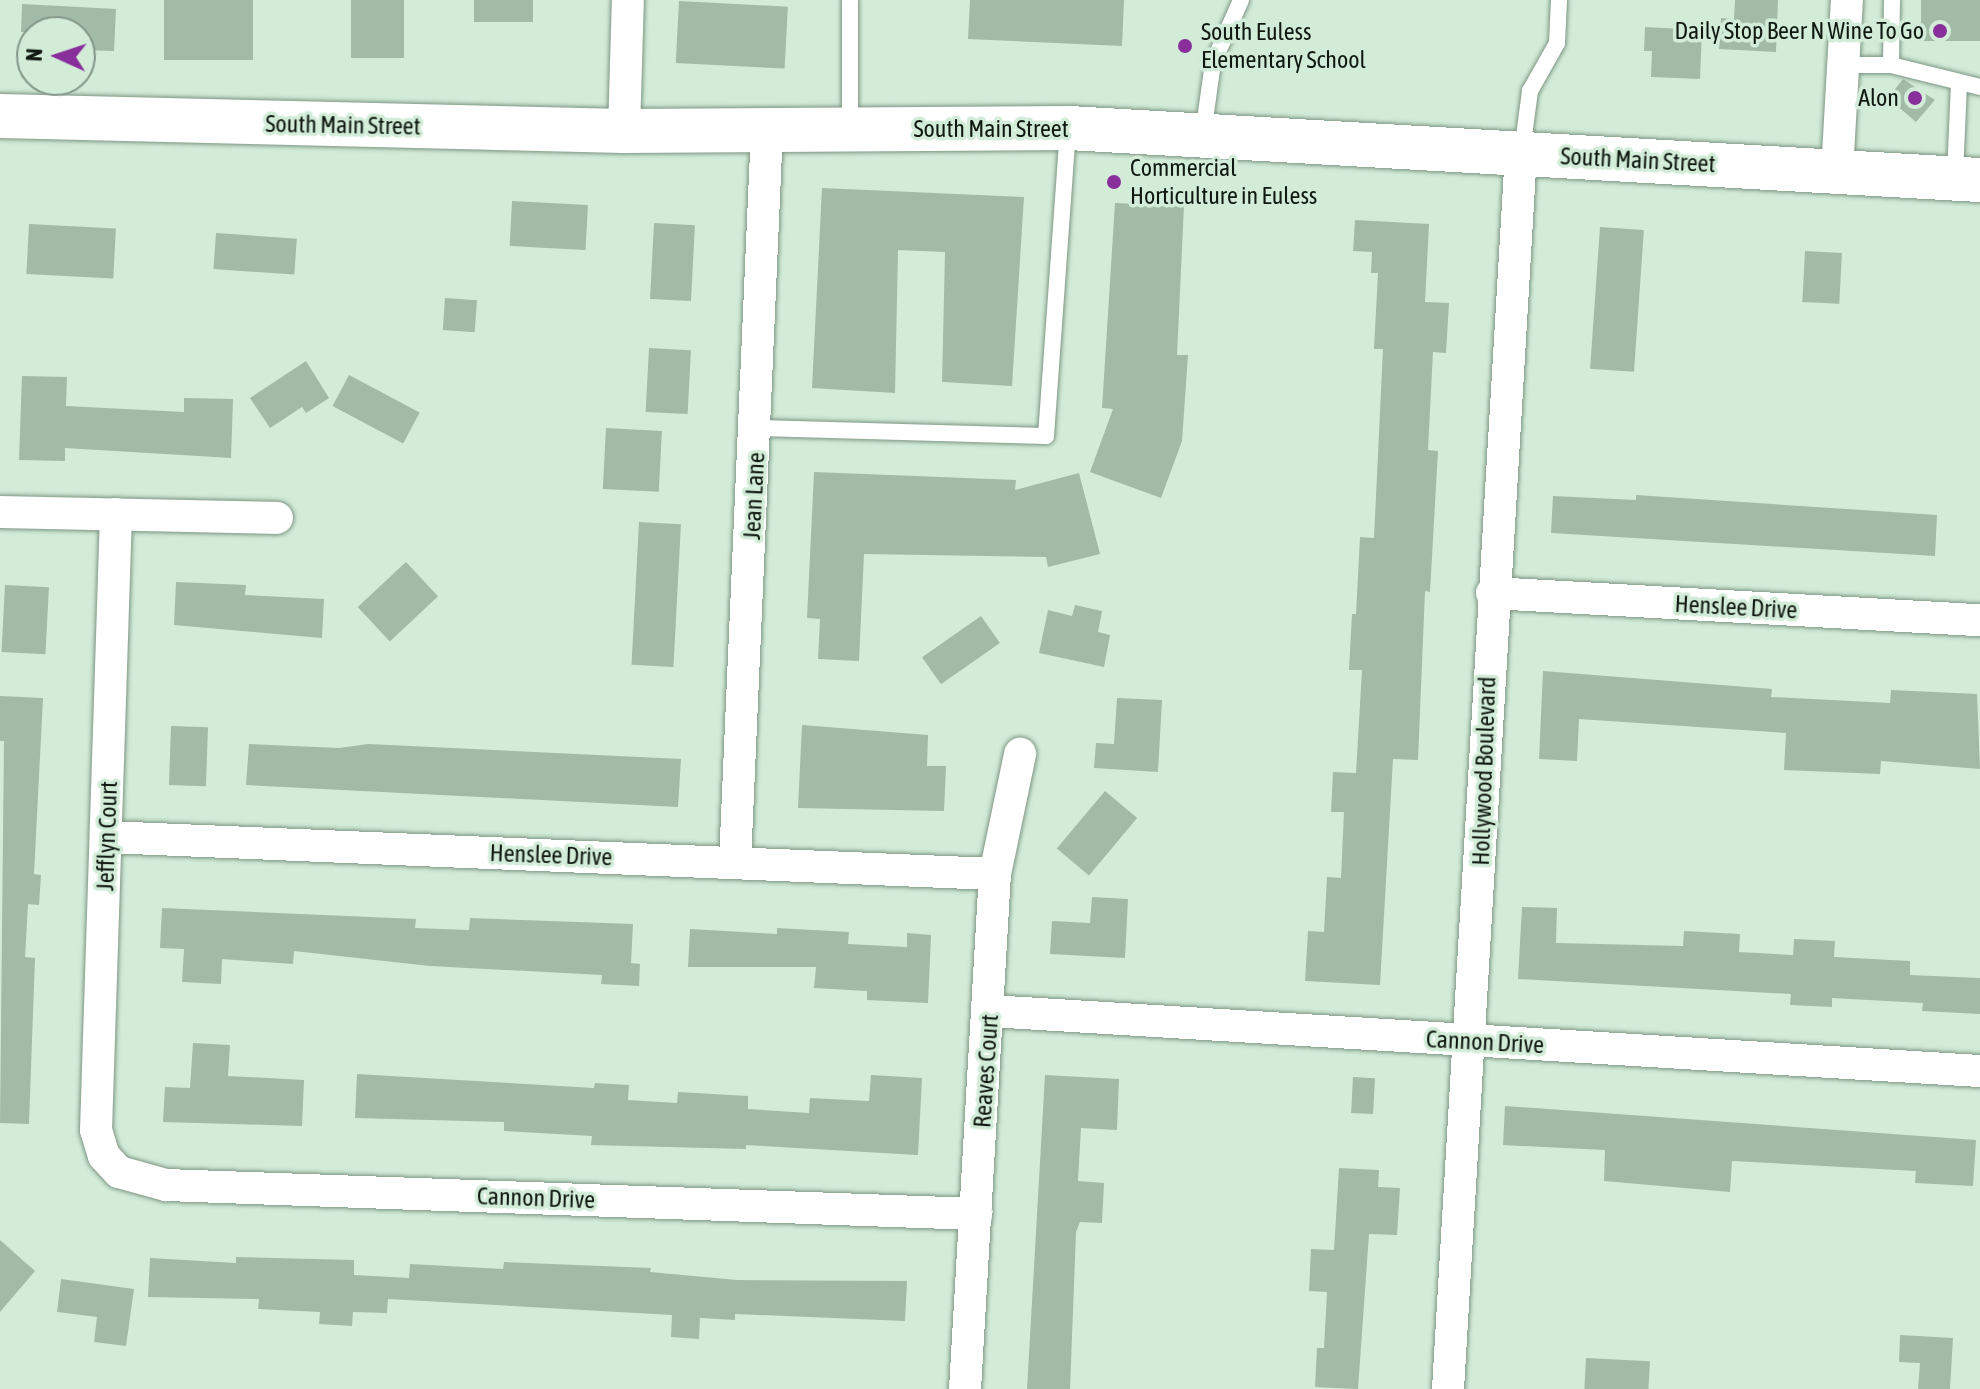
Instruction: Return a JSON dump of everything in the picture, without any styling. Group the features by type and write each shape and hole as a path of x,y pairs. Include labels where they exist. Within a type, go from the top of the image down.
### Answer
{"street":[{"path":"624,131 628,0"},
{"path":"1837,172 1847,0"},
{"name":"South Main Street","path":"0,116 624,131 1069,128 1967,179"},
{"name":"Jean Lane","path":"735,862 758,428 767,130"},
{"name":"Hollywood Boulevard","path":"1448,1389 1473,1042 1492,593 1521,153"},
{"path":"0,512 277,518"},
{"name":"Jefflyn Court","path":"104,1156 96,1130 116,514"},
{"name":"Henslee Drive","path":"1492,593 1980,620"},
{"name":"Reaves Court","path":"965,1389 990,1011 995,874 1020,754"},
{"name":"Henslee Drive","path":"107,837 995,874"},
{"name":"Cannon Drive","path":"990,1011 1980,1071"},
{"name":"Cannon Drive","path":"104,1156 138,1181 166,1185 976,1214"}],"lane":[{"path":"850,0 850,129"},
{"path":"1203,134 1213,63 1241,0"},
{"path":"1521,153 1530,91 1557,43 1559,0"},
{"path":"1891,65 1892,0"},
{"path":"1844,65 1891,65 1959,85 1980,87"},
{"path":"1959,85 1967,179"},
{"path":"758,428 1046,436 1069,128"}],"building":[{"path":"164,0 253,0 253,60 164,60"},
{"path":"351,0 404,0 404,58 351,58"},
{"path":"474,0 533,0 533,22 474,22"},
{"path":"970,0 1124,0 1122,46 968,39"},
{"path":"1735,0 1778,0 1776,52 1719,49 1721,18 1734,19"},
{"path":"1921,0 1980,0 1980,41 1921,41"},
{"path":"679,1 788,7 785,69 676,63"},
{"path":"22,4 116,9 114,51 96,50 96,16 22,16"},
{"path":"1645,27 1702,30 1700,79 1651,77 1652,51 1644,51"},
{"path":"1903,79 1935,100 1916,122 1888,98"},
{"path":"822,188 1024,197 1012,386 942,382 945,252 898,250 895,393 812,388"},
{"path":"512,201 588,205 586,250 510,246"},
{"path":"1115,203 1184,206 1177,355 1188,355 1182,441 1161,498 1090,472 1113,409 1102,408"},
{"path":"1355,220 1429,224 1425,302 1449,303 1446,353 1433,352 1428,450 1438,451 1430,592 1425,591 1418,760 1393,759 1380,985 1305,981 1308,931 1324,932 1327,877 1341,878 1344,812 1331,812 1333,772 1356,773 1362,670 1349,670 1352,614 1356,614 1360,537 1374,538 1383,349 1374,349 1378,273 1371,273 1372,252 1353,251"},
{"path":"654,223 695,225 691,301 650,299"},
{"path":"29,224 116,229 113,278 26,274"},
{"path":"1600,227 1644,230 1634,372 1590,369"},
{"path":"216,233 297,239 294,275 213,269"},
{"path":"1805,251 1842,253 1839,304 1802,302"},
{"path":"445,298 477,300 475,332 443,330"},
{"path":"649,348 691,350 688,414 646,412"},
{"path":"306,361 329,398 306,413 302,407 270,428 250,398"},
{"path":"349,375 420,413 403,443 333,406"},
{"path":"22,376 67,377 66,406 184,412 184,398 233,399 231,458 65,448 65,461 19,460"},
{"path":"606,428 662,431 659,492 603,489"},
{"path":"814,472 1016,480 1015,490 1079,473 1100,554 1048,567 1046,557 864,554 859,661 818,659 820,619 807,618"},
{"path":"1636,495 1937,515 1935,556 1551,533 1553,496 1636,500"},
{"path":"639,522 681,524 673,667 632,665"},
{"path":"406,562 438,596 390,641 358,607"},
{"path":"176,582 246,585 245,595 324,599 322,638 174,625"},
{"path":"5,585 49,587 45,654 1,652"},
{"path":"1075,605 1102,611 1098,632 1110,635 1104,667 1039,653 1048,610 1072,616"},
{"path":"981,616 1000,643 941,684 922,657"},
{"path":"1543,671 1772,689 1771,697 1890,703 1891,690 1977,694 1980,769 1881,761 1880,774 1784,770 1786,733 1579,719 1577,761 1539,759"},
{"path":"0,696 43,698 34,874 41,875 39,905 28,904 25,957 35,958 29,1124 0,1123 4,741 0,741"},
{"path":"1117,698 1162,700 1158,772 1094,768 1096,743 1114,744"},
{"path":"802,725 928,735 927,766 946,766 944,811 798,808"},
{"path":"171,726 208,727 206,786 169,785"},
{"path":"249,744 339,748 368,744 681,759 678,807 246,785"},
{"path":"1105,791 1137,818 1089,875 1057,848"},
{"path":"1092,897 1128,899 1125,958 1050,954 1052,921 1090,923"},
{"path":"1522,907 1557,908 1556,943 1683,946 1684,931 1740,934 1739,952 1793,955 1794,939 1835,941 1834,957 1910,961 1910,975 1980,978 1980,1014 1922,1011 1923,1003 1832,998 1832,1007 1790,1005 1791,994 1518,979"},
{"path":"162,908 416,919 415,928 469,930 470,918 633,924 631,963 640,964 639,986 601,984 602,975 430,966 294,951 293,964 222,959 221,984 182,982 184,949 160,948"},
{"path":"777,928 849,932 848,944 907,947 907,933 931,935 928,1003 867,1000 867,991 814,988 816,967 688,967 690,929 777,934"},
{"path":"193,1043 230,1045 228,1076 304,1080 302,1126 163,1122 165,1087 190,1088"},
{"path":"357,1074 594,1088 595,1083 629,1085 628,1100 677,1103 678,1092 748,1096 748,1109 809,1113 810,1098 869,1101 871,1075 922,1078 918,1155 746,1145 746,1149 591,1145 592,1136 504,1131 504,1122 355,1118"},
{"path":"1045,1075 1119,1079 1117,1130 1081,1128 1078,1181 1104,1183 1102,1223 1080,1222 1076,1232 1070,1389 1027,1389"},
{"path":"1353,1077 1375,1078 1373,1114 1351,1113"},
{"path":"1505,1106 1976,1140 1973,1186 1915,1183 1916,1171 1732,1161 1730,1192 1604,1181 1605,1150 1503,1145"},
{"path":"1339,1168 1379,1170 1378,1187 1400,1188 1397,1235 1369,1234 1358,1389 1315,1387 1317,1348 1324,1348 1327,1292 1309,1291 1311,1249 1334,1250"},
{"path":"0,1240 35,1271 0,1312"},
{"path":"236,1257 354,1260 354,1275 409,1278 410,1264 503,1269 504,1262 651,1268 650,1272 737,1280 907,1281 905,1321 735,1314 735,1320 700,1318 699,1339 671,1337 672,1315 388,1299 387,1313 353,1312 352,1326 319,1324 320,1312 258,1309 259,1299 148,1297 150,1258 236,1263"},
{"path":"61,1279 134,1289 126,1346 94,1342 97,1317 57,1312"},
{"path":"1900,1335 1953,1338 1950,1389 1918,1389 1920,1363 1899,1362"},
{"path":"1586,1358 1650,1361 1648,1389 1584,1389"}],"place":[{"name":"Daily Stop Beer N Wine To Go","path":"1940,31"},
{"name":"South Euless Elementary School","path":"1185,46"},
{"name":"Alon","path":"1915,98"},
{"name":"Commercial Horticulture in Euless","path":"1114,182"}]}
